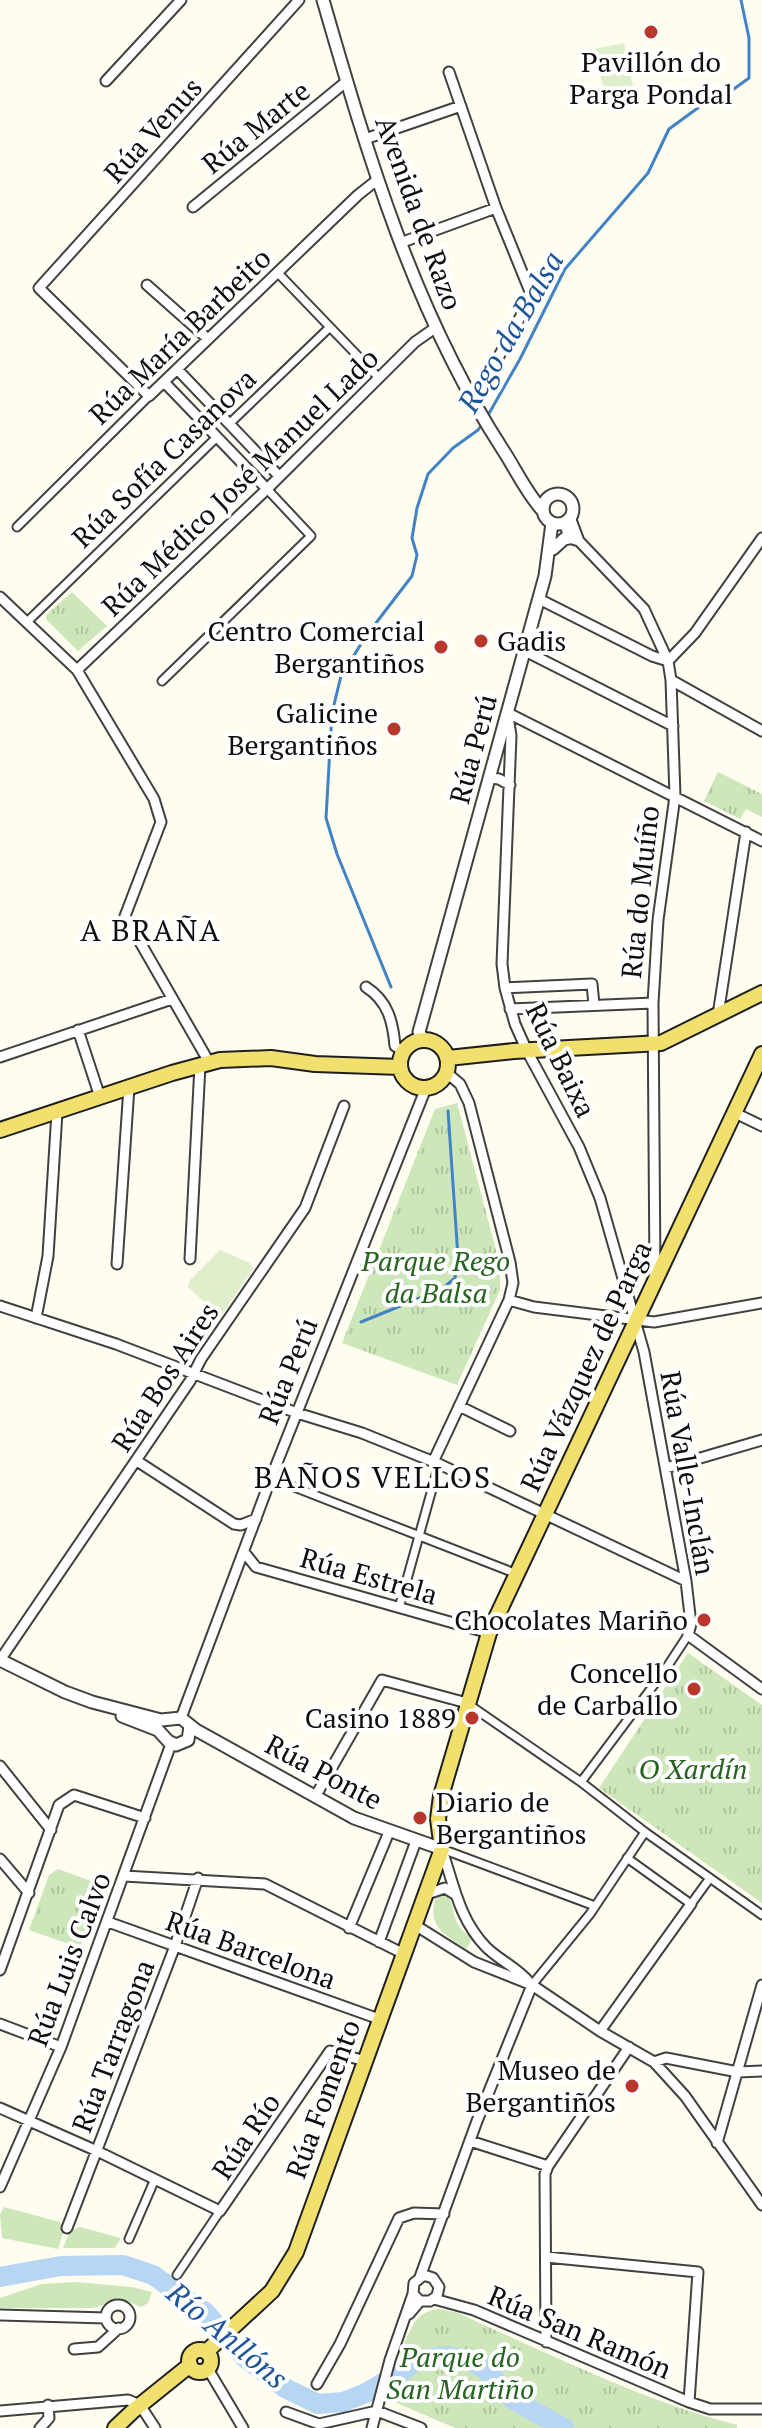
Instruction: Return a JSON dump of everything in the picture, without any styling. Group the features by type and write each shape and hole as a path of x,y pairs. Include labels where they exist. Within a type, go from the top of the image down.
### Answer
{"main road":[{"path":"447,1066 441,1047 423,1040 409,1045 400,1067 412,1085 426,1088 438,1083 447,1066 472,1056 654,1044 668,1041 762,993"},
{"name":"Rúa Vázquez de Parga","path":"442,1849 439,1808 489,1633 762,1054"},
{"path":"0,1130 204,1064 271,1058 315,1064 400,1067"},
{"name":"Rúa Fomento","path":"190,2365 193,2354 211,2347 272,2291 291,2264 442,1849"},
{"path":"115,2428 190,2365 198,2372 208,2369 211,2347"}],"street":[{"path":"106,81 181,0"},
{"name":"Rúa Venus","path":"149,396 39,288 299,0"},
{"name":"Avenida de Razo","path":"323,0 377,180 400,243 435,328 492,433"},
{"path":"449,72 496,208 531,294 481,389 471,397"},
{"name":"Rúa Marte","path":"193,207 347,81"},
{"path":"365,139 461,106"},
{"name":"Rúa María Barbeito","path":"17,527 277,272 377,180"},
{"path":"400,243 496,208"},
{"path":"277,272 379,378"},
{"path":"147,285 208,339"},
{"name":"Rúa Sofía Casanova","path":"28,621 330,327"},
{"name":"Rúa Médico José Manuel Lado","path":"77,670 267,489 415,342 435,328"},
{"path":"177,369 279,476"},
{"path":"162,681 311,536 164,382"},
{"name":"Rúa do Muíño","path":"492,433 543,511 562,521 574,540 644,609 668,661 675,796 658,920 653,1003 655,1279"},
{"path":"529,490 553,495"},
{"path":"543,511 545,501 553,495"},
{"name":"Rúa do Muíño","path":"553,495 563,495 573,509 562,521"},
{"name":"Rúa Perú","path":"423,1040 419,1032 562,521"},
{"name":"Rúa Perú","path":"549,562 562,521"},
{"path":"553,549 564,539 574,540"},
{"path":"539,599 652,656 668,661 695,633 761,542"},
{"path":"0,597 77,670 154,799 161,822 125,916 204,1064 190,1259"},
{"path":"525,651 673,726"},
{"path":"671,680 762,731"},
{"path":"508,713 762,841"},
{"name":"Rúa Baixa","path":"508,713 510,785 502,964 505,988 527,1051 579,1147 600,1198 635,1320"},
{"path":"490,778 510,785"},
{"path":"718,1015 746,832"},
{"path":"505,988 592,984 594,1005"},
{"path":"366,987 376,993 391,1019 395,1046 404,1051"},
{"path":"0,1057 172,999"},
{"path":"510,1009 653,1003"},
{"path":"78,1030 100,1097"},
{"path":"399,1608 436,1463 509,1300 513,1283 469,1103 447,1066"},
{"path":"117,1264 129,1087"},
{"name":"Rúa Perú","path":"186,1722 271,1478 426,1088"},
{"name":"Rúa Bos Aires","path":"0,1660 305,1208 344,1106"},
{"path":"36,1318 48,1256 57,1112"},
{"path":"735,1113 762,1126"},
{"path":"509,1300 534,1307 654,1322 762,1303"},
{"path":"0,1306 116,1344 297,1413 362,1433 436,1463 686,1581"},
{"name":"Rúa Valle-Inclán","path":"635,1320 644,1352 686,1581 691,1624 688,1635"},
{"path":"459,1406 510,1431"},
{"path":"666,1468 762,1440"},
{"path":"137,1461 234,1524 241,1525 256,1519"},
{"path":"271,1478 517,1574"},
{"name":"Rúa Estrela","path":"244,1552 256,1567 489,1633"},
{"path":"581,1782 688,1635 762,1689"},
{"path":"0,1660 65,1692 101,1705 168,1721 186,1722 188,1740 181,1745 101,1705"},
{"path":"315,1797 382,1680 467,1703 762,1915"},
{"path":"168,1721 168,1739"},
{"name":"Rúa Ponte","path":"186,1722 354,1818 442,1849"},
{"name":"Rúa Luis Calvo","path":"0,2187 61,2047 108,1922 145,1818 168,1739"},
{"path":"0,1766 51,1830"},
{"path":"0,1970 59,1805 74,1795 145,1818"},
{"path":"349,1928 389,1832"},
{"path":"372,2428 390,2360 417,2297 414,2283 420,2277 532,1985 595,1906 645,1832"},
{"path":"379,1942 416,1841"},
{"path":"442,1849 469,1927 487,1948 524,1975 532,1985"},
{"path":"442,1849 595,1906"},
{"path":"627,1858 691,1904"},
{"path":"0,1859 29,1893"},
{"path":"124,1876 265,1884 404,1954"},
{"name":"Rúa Tarragona","path":"67,2228 198,1878"},
{"path":"600,2031 710,1878"},
{"path":"427,1894 445,1888 456,1895"},
{"name":"Rúa Barcelona","path":"108,1922 379,2019"},
{"path":"415,1925 474,1962 532,1985 600,2031 654,2062 685,2096 762,2205"},
{"path":"474,1962 487,1948"},
{"path":"717,2143 762,1985"},
{"path":"0,2024 61,2047"},
{"path":"546,2342 545,2174 629,2047"},
{"name":"Rúa Río","path":"177,2275 330,2051 365,2061"},
{"path":"654,2062 666,2058 738,2072 762,2071"},
{"path":"0,2108 220,2211"},
{"path":"470,2141 548,2166"},
{"path":"129,2239 155,2179"},
{"path":"317,2384 340,2344 399,2218 414,2213 444,2214"},
{"path":"432,2245 436,2282 434,2299"},
{"path":"546,2257 698,2272 689,2402"},
{"path":"420,2277 436,2282"},
{"name":"Rúa San Ramón","path":"436,2282 454,2303"},
{"name":"Rúa San Ramón","path":"417,2297 454,2303 710,2409 762,2409"},
{"path":"74,2349 98,2347 129,2322 129,2312 125,2307 113,2306 106,2318"},
{"path":"0,2315 106,2318"},
{"path":"106,2318 112,2327 119,2328"},
{"path":"208,2369 243,2428"},
{"path":"0,2411 128,2400 140,2405 155,2428"},
{"path":"40,2428 49,2418 48,2405"},
{"path":"286,2412 319,2424 378,2407 421,2428"}],"green space":[{"path":"624,43 634,91 606,98 594,49"},
{"path":"72,592 107,626 78,651 46,619 46,615"},
{"path":"718,772 762,794 762,817 746,809 740,819 704,801"},
{"name":"Parque Rego da Balsa","path":"457,1103 500,1265 500,1290 457,1385 342,1343 435,1109"},
{"path":"220,1250 250,1263 253,1269 219,1315 188,1287 190,1280"},
{"name":"O Xardín","path":"688,1653 762,1705 762,1903 599,1788"},
{"path":"58,1869 94,1882 100,1893 80,1948 29,1930 49,1875"},
{"path":"437,1893 450,1900 458,1924 472,1940 466,1949 438,1927 433,1913"},
{"path":"4,2207 60,2222 64,2230 58,2249 2,2238 0,2215"},
{"path":"80,2227 121,2238 115,2248 63,2248 70,2231"},
{"path":"75,2282 152,2292 148,2303 141,2307 124,2300 92,2308 0,2308 0,2298 42,2284"},
{"name":"Parque do San Martiño","path":"440,2309 458,2313 631,2390 737,2425 737,2428 455,2428 392,2401 401,2357 399,2352 410,2330 418,2318"}],"waterway":[{"name":"Rego da Balsa","path":"487,417 565,269 648,173 669,129 706,102 731,91 749,78 749,38 741,0"},
{"name":"Rego da Balsa","path":"391,987 337,854 326,818 332,713 341,676 366,636 412,576 417,555 412,538 417,508 428,474 483,423"},
{"name":"Rego da Balsa","path":"361,1322 442,1289 455,1278 458,1257 448,1111"},
{"name":"Río Anllóns","path":"0,2277 61,2266 123,2265 153,2275 206,2313 244,2357 285,2388 318,2404 343,2402 366,2393 416,2360 448,2356 468,2360 485,2369 512,2399 564,2428"}],"place":[{"name":"Pavillón do Parga Pondal","path":"651,32"},
{"name":"Gadis","path":"481,641"},
{"name":"Centro Comercial Bergantiños","path":"441,647"},
{"name":"Galicine Bergantiños","path":"394,729"},
{"name":"Chocolates Mariño","path":"704,1620"},
{"name":"Concello de Carballo","path":"694,1689"},
{"name":"Casino 1889","path":"472,1718"},
{"name":"Diario de Bergantiños","path":"420,1818"},
{"name":"Museo de Bergantiños","path":"632,2086"}],"district":[{"name":"A BRAÑA","path":"151,931"},
{"name":"BAÑOS VELLOS","path":"373,1478"}]}
